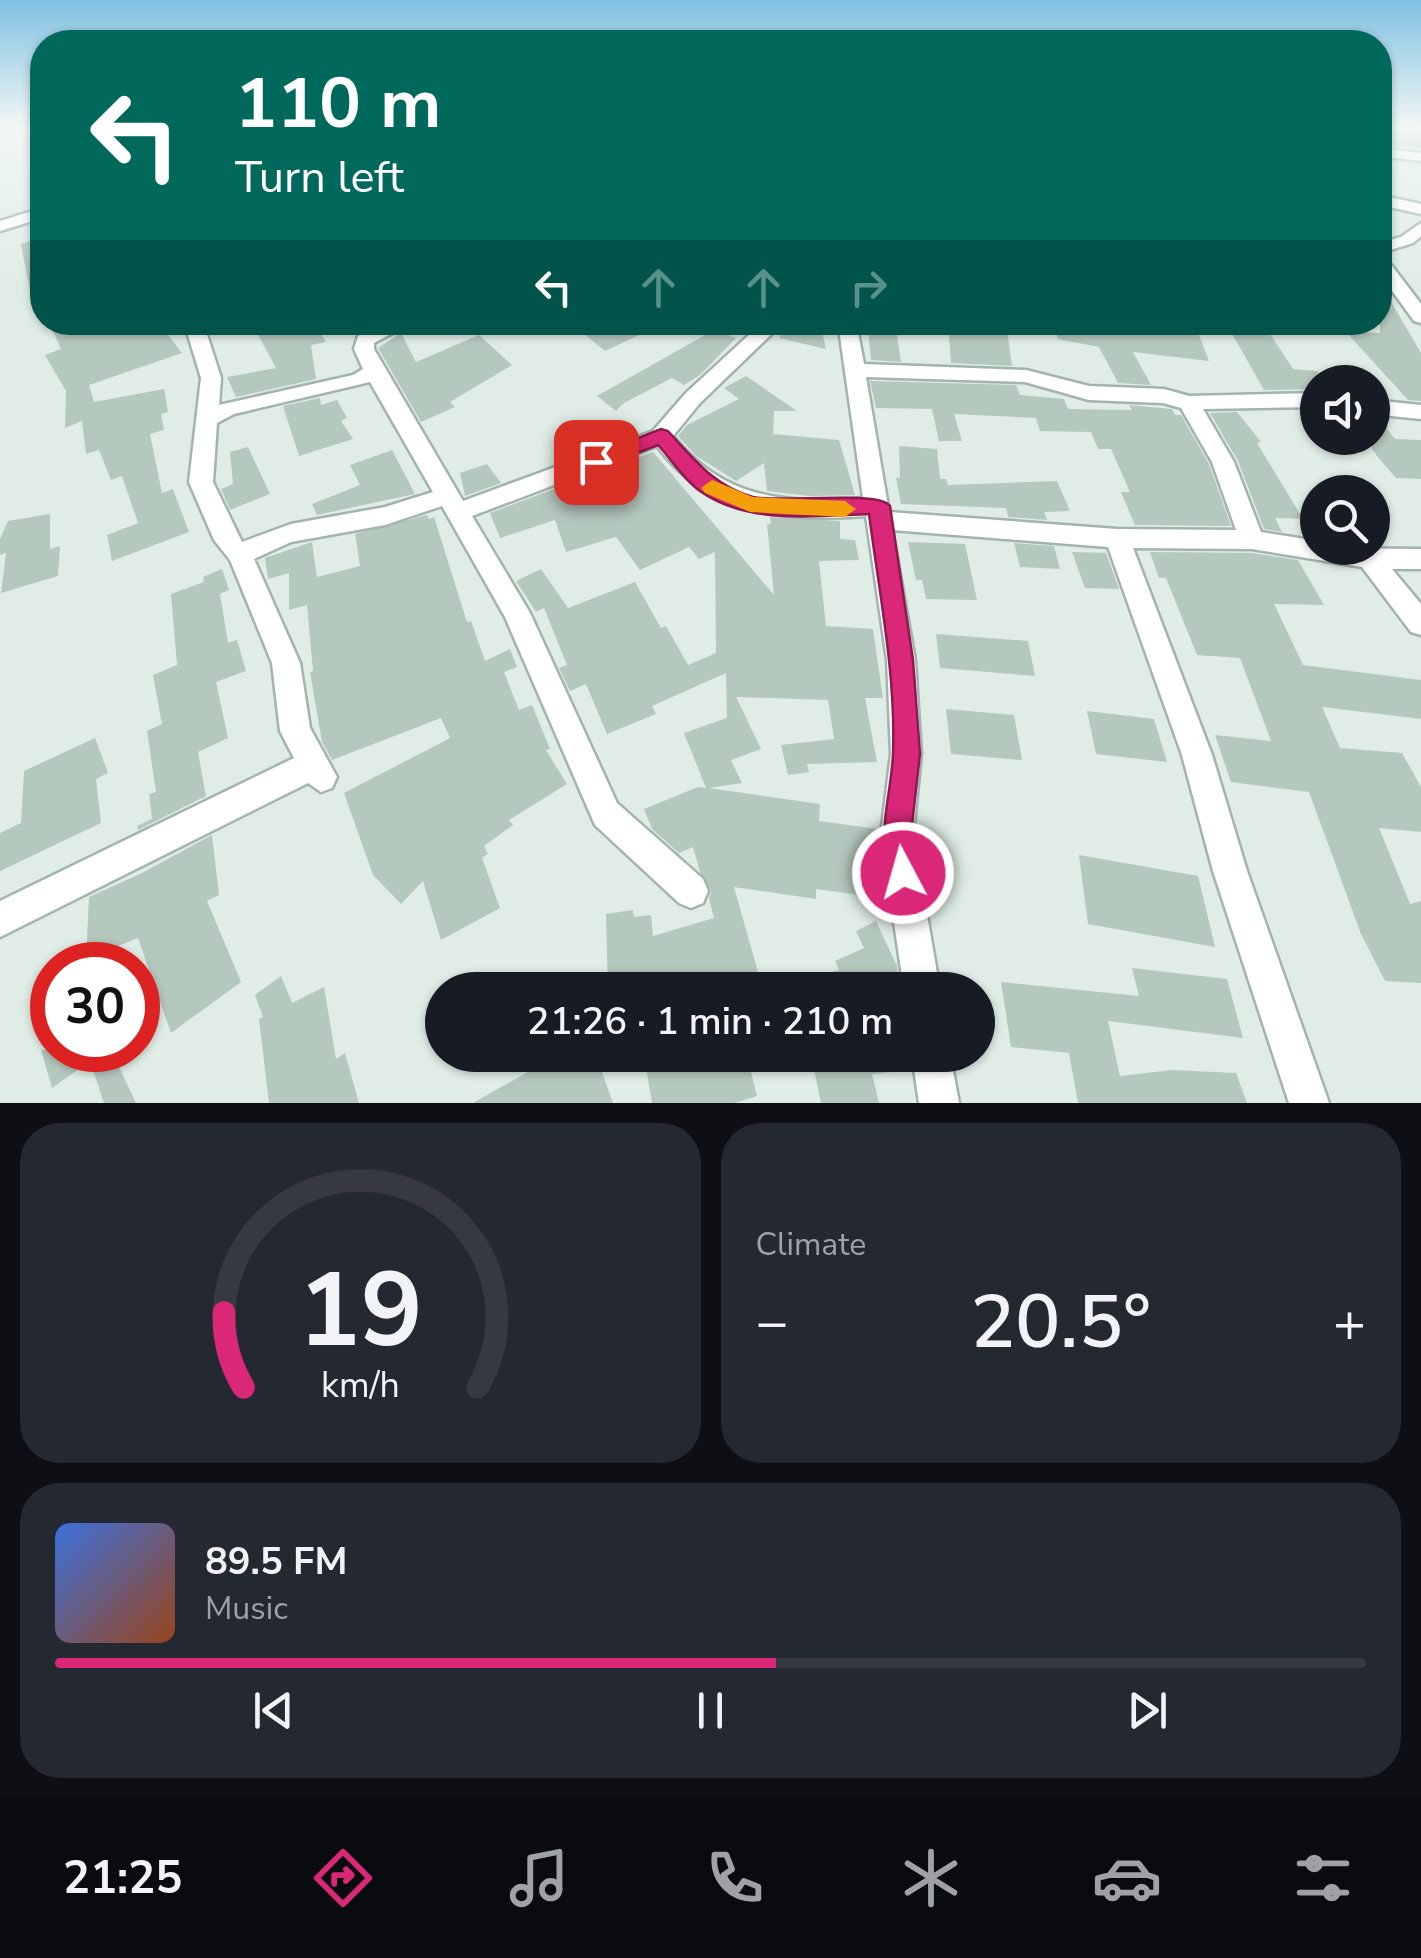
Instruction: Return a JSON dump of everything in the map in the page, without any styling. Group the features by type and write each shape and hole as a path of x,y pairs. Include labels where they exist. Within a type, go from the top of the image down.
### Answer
{"street":[{"path":"1392,203 1421,209"},
{"path":"0,226 30,217"},
{"path":"1392,244 1407,240 1421,228"},
{"path":"1392,278 1421,317"},
{"path":"0,919 317,770 295,731 286,663 240,556 226,540 201,482 210,365 198,335"},
{"path":"368,335 364,350 374,371 516,613 606,814 691,891"},
{"path":"240,556 258,542 279,535 452,504 573,472 661,436 693,398 761,335"},
{"path":"849,335 901,660 906,754 896,834 919,972"},
{"path":"854,370 1026,376 1089,392 1164,396 1189,403 1300,400"},
{"path":"207,419 228,409 359,380 374,371"},
{"path":"1189,403 1224,462 1252,540"},
{"path":"1390,409 1421,412"},
{"path":"661,436 708,486 750,504 880,512 1117,538 1252,540 1300,548"},
{"path":"1117,538 1197,754 1230,872 1309,1103"},
{"path":"1390,559 1421,559"},
{"path":"1375,565 1421,624"},
{"path":"934,1072 939,1103"}],"building":[{"path":"30,241 30,291 21,244"},
{"path":"1392,303 1421,353 1421,401 1408,400 1390,380 1390,365 1376,365 1349,335 1392,335"},
{"path":"55,335 168,335 182,353 89,385 94,402 164,389 168,412 161,414 164,430 150,434 162,493 173,489 189,532 112,561 107,535 138,523 122,476 111,480 99,450 86,454 82,421 65,428 66,391 45,355 61,349"},
{"path":"258,335 321,335 326,342 311,345 316,379 236,397 227,377 276,368"},
{"path":"402,335 416,362 479,335 512,365 450,402 455,407 421,422 378,348"},
{"path":"586,335 639,335 605,351"},
{"path":"705,335 736,338 700,375 684,385 672,378 616,411 597,396"},
{"path":"823,335 826,349 779,338"},
{"path":"868,335 897,335 901,362 871,360"},
{"path":"949,335 1008,335 1012,366 951,363"},
{"path":"1057,335 1199,335 1209,361 1133,352 1151,385 1118,383 1099,347 1057,339"},
{"path":"1233,335 1271,335 1293,369 1300,370 1300,389 1264,390"},
{"path":"746,376 797,411 774,411 773,434 839,440 855,495 809,496 767,491 764,463 736,481 695,455 678,436 687,425 739,399 724,388"},
{"path":"870,381 1016,385 1020,395 1064,399 1068,409 1132,410 1129,405 1172,409 1175,415 1181,415 1209,464 1231,526 1135,525 1121,492 1130,492 1111,449 1098,449 1091,432 1040,431 1036,418 954,414 962,441 939,441 932,409 876,408"},
{"path":"320,398 321,405 337,400 347,418 341,421 353,439 299,456 283,406"},
{"path":"1237,412 1261,442 1257,443 1300,514 1300,519 1275,518 1282,532 1264,529 1238,461 1210,413"},
{"path":"1390,433 1395,439 1421,440 1421,479 1396,478 1377,456 1390,455"},
{"path":"899,446 937,449 940,479 946,479 948,485 1057,481 1070,511 1044,512 1047,520 1008,517 1006,508 901,504 896,478 900,478"},
{"path":"248,447 270,494 230,510 221,489 233,484 230,452"},
{"path":"392,450 415,494 317,515 312,504 360,485 350,465"},
{"path":"653,452 774,595 767,524 771,524 770,517 840,521 840,539 855,540 859,560 819,561 826,626 873,629 883,698 865,698 877,762 807,764 809,772 788,775 781,745 834,739 828,700 736,697 761,749 731,760 742,783 709,788 820,804 819,821 878,829 881,898 816,889 816,899 734,887 758,972 608,972 606,914 633,910 634,917 651,915 653,936 714,918 711,890 700,872 693,847 679,853 652,829 644,809 698,787 706,788 684,733 727,718 726,673 652,706 656,714 607,734 586,684 570,691 559,668 567,665 544,608 536,612 516,581 541,569 568,608 635,582 688,665 716,653 715,552 699,559 689,547 640,570 616,537 566,552 555,520 500,538 490,513"},
{"path":"487,464 501,483 465,496 460,473"},
{"path":"50,514 50,549 60,546 58,576 1,593 6,553 0,555 0,539 8,521"},
{"path":"427,515 429,519 434,517 467,622 471,621 485,661 510,649 517,667 504,672 519,710 532,705 550,749 546,750 567,784 509,820 513,825 484,846 488,854 482,858 500,908 441,940 423,881 401,904 373,875 344,793 450,738 441,718 332,760 322,742 310,672 313,671 307,605 289,610 289,573 268,579 265,558 312,542 317,577 360,566 355,534"},
{"path":"908,542 965,544 977,600 926,599 922,580 916,580"},
{"path":"1014,543 1054,546 1060,569 1020,567"},
{"path":"1072,552 1106,553 1119,589 1085,588"},
{"path":"1150,552 1252,553 1298,560 1324,605 1274,604 1303,665 1421,680 1421,719 1322,707 1340,748 1402,753 1421,787 1421,832 1379,828 1410,904 1421,901 1421,983 1385,981 1361,934 1309,792 1231,782 1215,735 1271,741 1240,658 1197,655 1166,578 1159,578"},
{"path":"222,569 229,590 220,594 228,643 237,640 246,671 216,682 228,738 198,752 206,796 138,830 137,826 152,819 149,794 156,792 147,731 162,724 153,675 177,665 171,594 204,582 203,577"},
{"path":"936,634 1028,641 1035,676 940,668"},
{"path":"946,709 1014,715 1022,760 951,754"},
{"path":"1087,711 1154,719 1167,762 1096,754"},
{"path":"95,738 108,773 96,779 101,823 0,871 0,833 21,823 24,771"},
{"path":"212,835 219,895 207,901 241,982 171,1033 160,1001 160,942 139,942 138,938 128,942 87,942 89,897"},
{"path":"1079,855 1198,876 1215,947 1088,924"},
{"path":"876,921 898,972 832,972 839,970 835,961 864,948 856,931"},
{"path":"1132,968 1227,979 1243,1038 1108,1021 1120,1076 1172,1070 1236,1073 1247,1103 1078,1103 1069,1053 1011,1047 1001,982 1139,996"},
{"path":"281,976 292,1003 324,987 336,1059 345,1053 359,1103 269,1103 259,1019 263,1017 255,995"},
{"path":"47,1072 75,1072 52,1088"},
{"path":"94,1072 121,1072 136,1103 104,1103"},
{"path":"528,1072 602,1072 613,1103 473,1103"},
{"path":"647,1072 751,1072 757,1096 735,1103 652,1103"},
{"path":"815,1072 891,1072 872,1074 879,1103 821,1103"}],"slow traffic":[{"path":"712,488 750,504 845,509"}],"route":[{"path":"596,462 661,436 708,486 750,504 806,509 879,506 901,660 906,754 896,834 903,873"}]}
